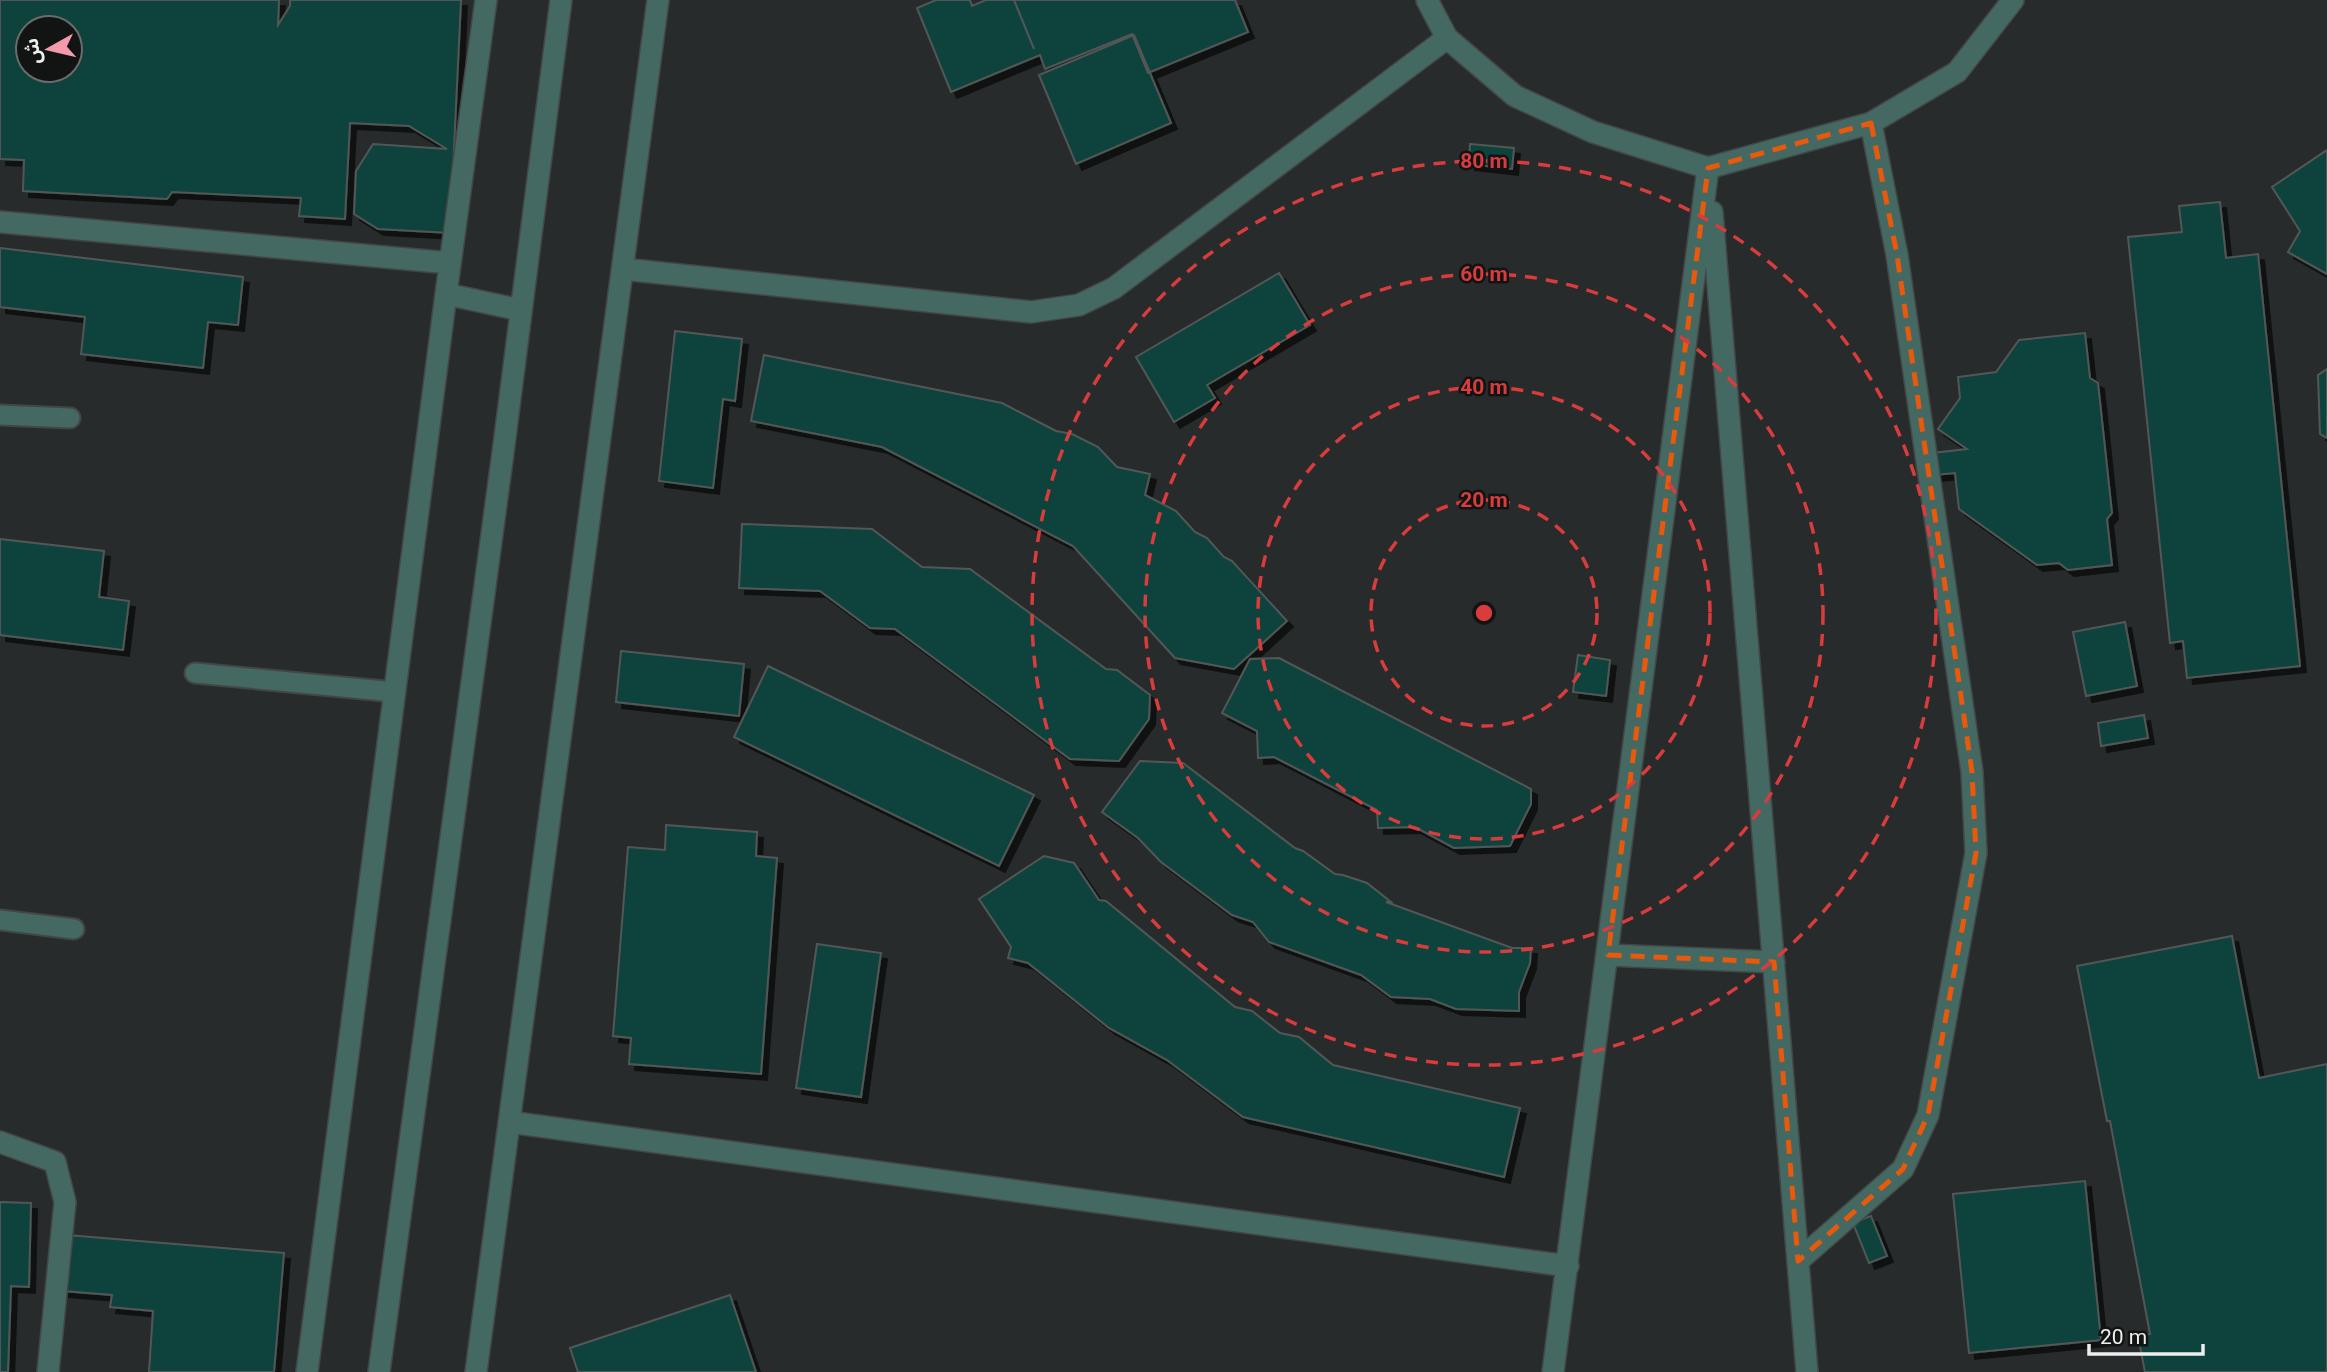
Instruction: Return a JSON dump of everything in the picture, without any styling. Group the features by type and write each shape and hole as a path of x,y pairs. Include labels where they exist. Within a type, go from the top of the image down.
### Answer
{"street":[{"path":"307,1372 486,0"},
{"path":"379,1372 561,0"},
{"path":"476,1372 658,0"},
{"path":"1427,0 1447,38 1515,96 1593,132 1708,168 1871,123 1957,72 2013,0"},
{"path":"622,269 1031,312 1079,305 1114,288 1447,38"},
{"path":"1798,1261 1903,1169 1928,1115 1976,853 1972,772 1896,255 1871,123"},
{"path":"1553,1372 1708,168"},
{"path":"1708,168 1807,1372"},
{"path":"0,222 450,263"},
{"path":"446,294 521,310"},
{"path":"1608,955 1774,962"},
{"path":"509,1122 1568,1266"},
{"path":"0,1142 55,1162 65,1202 48,1372"}],"lane":[{"path":"0,415 70,418"},
{"path":"195,673 395,692"},
{"path":"0,920 74,929"}],"highlighted area":[{"path":"1871,123 1897,255 1972,772 1976,853 1928,1115 1903,1169 1798,1261 1774,962 1608,955 1708,168"}],"building":[{"path":"0,0 279,0 278,25 290,6 290,0 461,0 450,233 378,229 354,214 356,171 373,144 447,149 409,126 350,123 345,219 299,216 301,198 172,192 167,199 23,191 24,160 0,159"},
{"path":"936,0 970,0 972,6 986,0 1235,0 1248,32 1148,73 1132,34 1045,69 1040,55 951,92 917,8"},
{"path":"1134,35 1171,123 1076,164 1039,75"},
{"path":"1470,144 1514,148 1512,169 1469,164"},
{"path":"2327,150 2327,274 2288,252 2300,231 2272,187"},
{"path":"2220,202 2226,258 2258,254 2300,666 2187,678 2183,641 2170,643 2128,237 2182,232 2179,206"},
{"path":"0,248 243,277 238,325 208,322 203,368 81,354 85,317 0,307"},
{"path":"1279,273 1310,325 1207,385 1215,398 1174,422 1136,357"},
{"path":"675,331 742,339 735,401 723,399 713,488 659,481"},
{"path":"2085,333 2090,378 2098,383 2112,513 2107,519 2112,565 2068,570 2059,563 2037,565 1959,509 1955,473 1935,475 1933,453 1967,449 1938,429 1960,398 1958,377 1996,372 2019,340"},
{"path":"764,355 1002,403 1056,431 1072,434 1098,447 1117,467 1150,474 1145,495 1176,511 1195,532 1207,538 1287,621 1234,669 1175,658 1073,546 882,447 751,421"},
{"path":"2327,369 2327,438 2320,434 2318,375"},
{"path":"742,524 872,529 922,567 970,569 1106,669 1117,670 1150,695 1149,719 1119,761 1070,759 895,629 870,628 820,591 739,588"},
{"path":"0,539 104,551 99,597 129,601 123,650 0,635"},
{"path":"2125,622 2137,686 2086,696 2073,632"},
{"path":"621,651 744,664 739,716 616,702"},
{"path":"1578,655 1610,660 1606,696 1573,692"},
{"path":"1279,658 1531,789 1531,804 1510,846 1454,848 1415,827 1378,828 1377,810 1274,757 1258,758 1257,731 1222,713 1250,659"},
{"path":"768,666 1034,795 999,866 734,737"},
{"path":"2144,715 2148,738 2101,746 2098,723"},
{"path":"1140,761 1183,763 1295,848 1335,874 1367,883 1391,902 1386,902 1512,948 1531,948 1530,963 1519,992 1519,1011 1456,1009 1430,999 1391,997 1361,975 1269,942 1253,922 1232,915 1161,862 1138,838 1102,812"},
{"path":"666,825 757,832 756,856 777,858 761,1074 629,1064 631,1038 613,1036 628,847 665,850"},
{"path":"1044,856 1074,863 1099,900 1106,901 1235,1007 1252,1011 1280,1033 1299,1037 1333,1065 1520,1108 1504,1177 1243,1117 1167,1060 1109,1028 1028,963 1008,958 1011,947 979,899"},
{"path":"2232,936 2259,1078 2327,1064 2327,1372 2145,1372 2138,1336 2150,1334 2110,1121 2107,1121 2077,966"},
{"path":"817,944 881,953 861,1097 796,1088"},
{"path":"2085,1181 2101,1340 1969,1353 1953,1194"},
{"path":"0,1202 31,1203 29,1287 11,1286 8,1372 0,1372"},
{"path":"1871,1216 1887,1256 1869,1263 1853,1223"},
{"path":"67,1235 284,1253 274,1372 149,1372 153,1311 110,1307 112,1295 63,1291"},
{"path":"730,1295 756,1372 578,1372 570,1348"}]}
